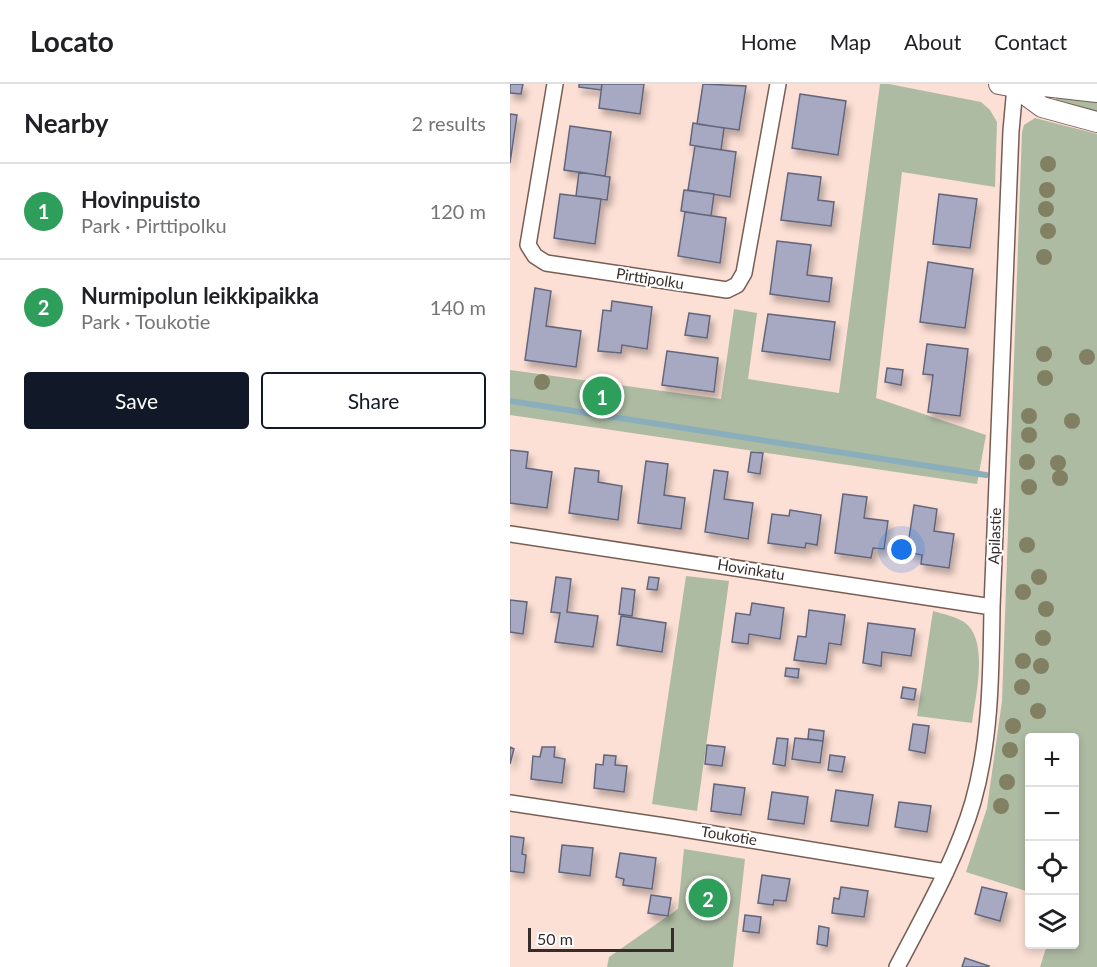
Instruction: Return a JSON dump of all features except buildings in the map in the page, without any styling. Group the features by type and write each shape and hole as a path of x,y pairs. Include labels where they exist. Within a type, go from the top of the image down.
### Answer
{"street":[{"name":"Pirttipolku","path":"555,84 528,245 535,256 546,263 727,290 737,285 744,273 778,84"},
{"path":"1007,86 1044,86 1097,92"},
{"path":"1007,86 1042,107 1097,122"},
{"name":"Apilastie","path":"897,967 946,872 973,801 985,744 990,694 1011,131 1007,86"},
{"name":"Hovinkatu","path":"510,534 992,607"},
{"name":"Toukotie","path":"510,803 946,872"}],"green space":[{"path":"880,84 981,102 990,110 997,122 995,187 902,172 876,398 986,435 977,484 510,415 510,370 721,399 734,309 757,313 748,379 839,393"},
{"path":"1056,96 1097,100 1097,111 1056,100"},
{"path":"1035,118 1097,134 1097,967 1040,967 1046,949 1079,949 1079,733 1025,733 1025,891 966,872 987,808 1002,701 1024,125"},
{"path":"686,576 729,581 697,811 652,804"},
{"path":"933,611 964,622 972,630 977,642 979,670 972,723 917,716"},
{"path":"684,849 745,859 733,967 607,967 609,957 678,909"}],"waterway":[{"path":"510,401 986,475"}],"place":[{"name":"Hovinpuisto","path":"602,396"},
{"name":"Nurmipolun leikkipaikka","path":"708,898"}]}
